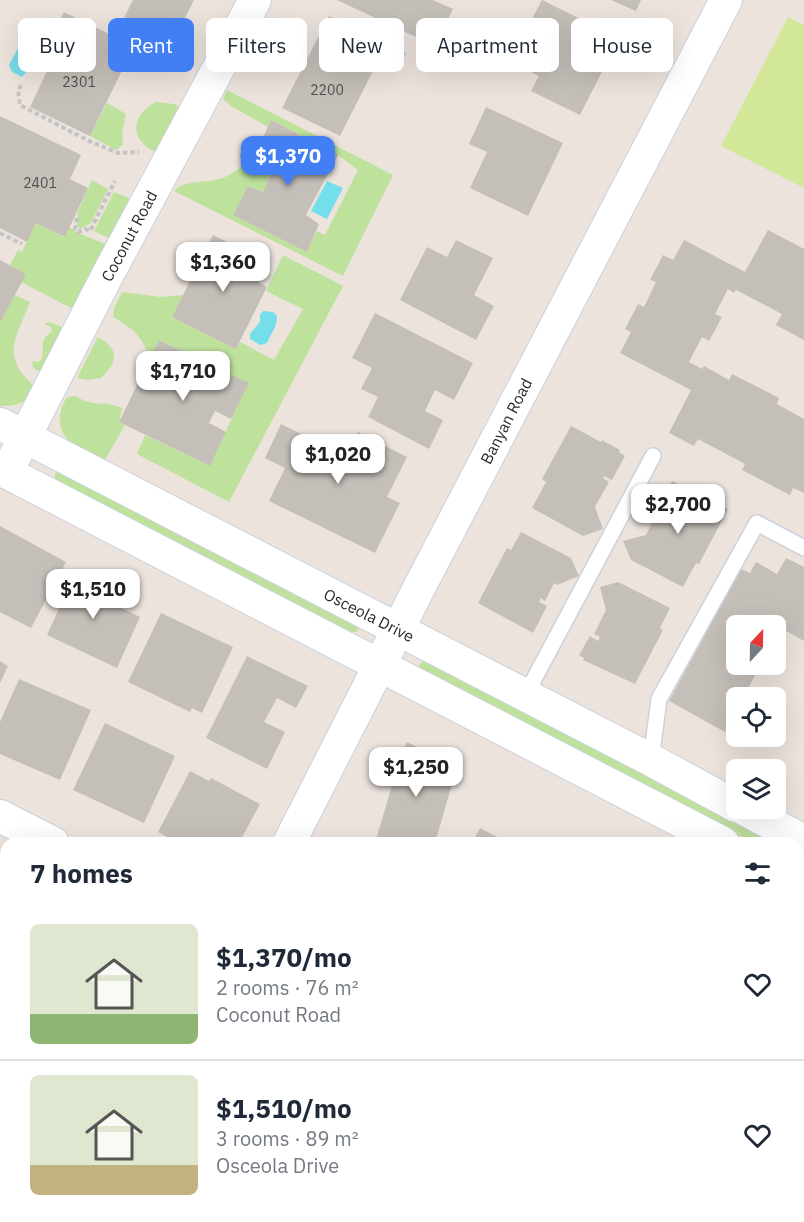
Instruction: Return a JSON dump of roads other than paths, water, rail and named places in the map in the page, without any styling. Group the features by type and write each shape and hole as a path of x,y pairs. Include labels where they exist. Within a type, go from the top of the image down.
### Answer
{"street":[{"name":"Coconut Road","path":"3,471 13,431 102,286 255,0"},
{"name":"Banyan Road","path":"292,837 726,0"},
{"name":"Osceola Drive","path":"13,431 726,801"},
{"path":"3,471 711,837"},
{"path":"0,816 41,837"},
{"path":"763,819 796,837"}],"lane":[{"path":"525,696 653,456"},
{"path":"651,760 659,699 757,523 804,548"}],"water":[{"path":"18,48 18,72 26,72 22,77 12,72 9,65"},
{"path":"327,181 343,188 327,219 311,211"},
{"path":"263,311 273,312 277,320 267,343 260,345 250,339 250,334 260,322 260,315"}]}
